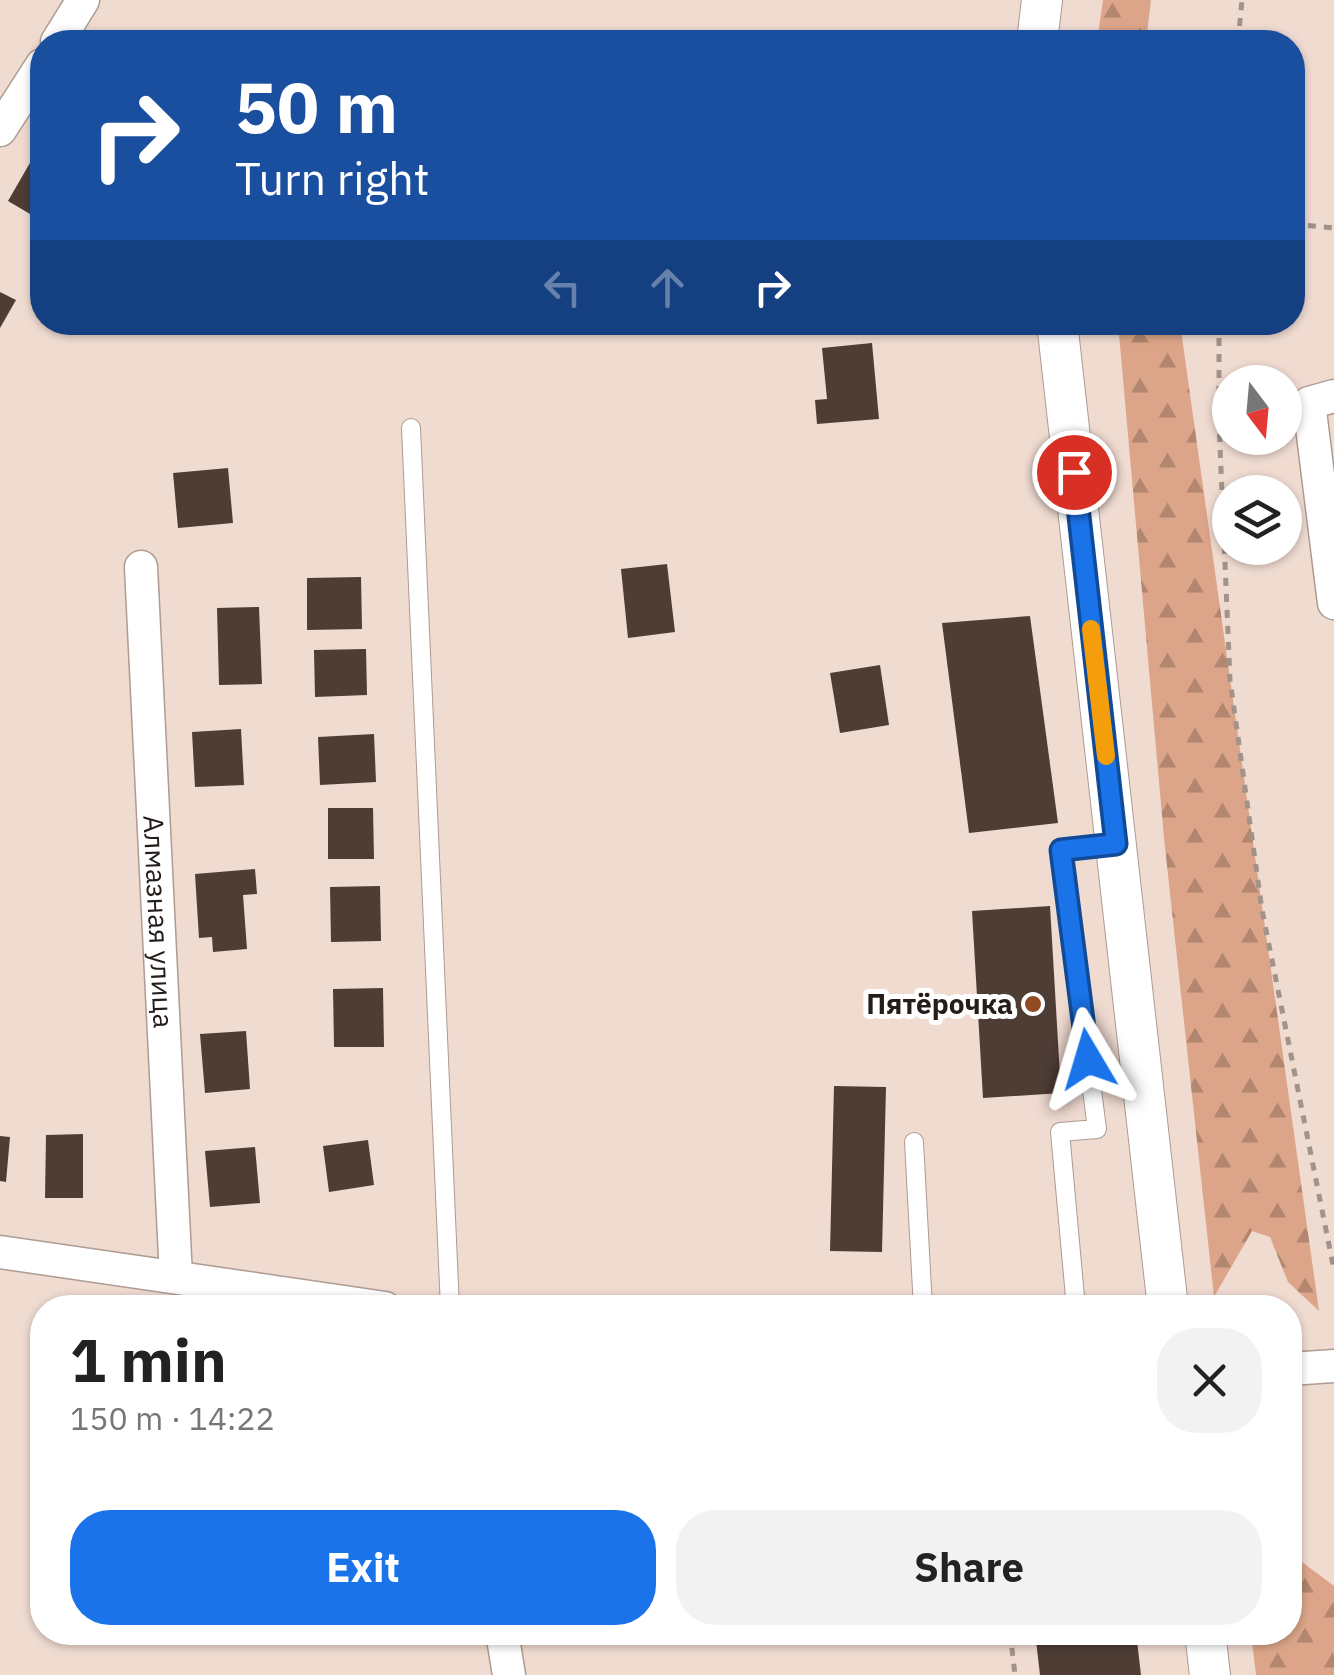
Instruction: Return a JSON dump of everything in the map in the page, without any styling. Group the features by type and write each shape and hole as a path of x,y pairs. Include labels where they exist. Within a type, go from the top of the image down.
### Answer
{"street":[{"path":"64,30 83,0"},
{"path":"1038,30 1042,0"},
{"path":"0,130 30,84"},
{"path":"1058,335 1167,1295"},
{"path":"1322,399 1334,603"},
{"name":"Алмазная улица","path":"141,568 176,1277"},
{"path":"0,1252 297,1295"},
{"path":"1302,1368 1334,1366"},
{"path":"504,1645 509,1675"},
{"path":"1207,1645 1210,1675"}],"lane":[{"path":"411,428 449,1295"},
{"path":"1075,1295 1060,1132 1097,1129 1061,850 1116,844"},
{"path":"914,1142 922,1295"}],"path":[{"path":"1239,30 1242,0"},
{"path":"1305,225 1334,228"},
{"path":"1219,335 1230,680 1262,910 1334,1270"},
{"path":"1012,1645 1015,1675"}],"green space":[{"path":"1103,0 1151,0 1147,30 1099,30"},
{"path":"1119,335 1182,335 1319,1311 1288,1282 1270,1237 1252,1231 1214,1295 1164,838"},
{"path":"1302,1562 1334,1586 1334,1675 1256,1675 1252,1645 1302,1645"}],"building":[{"path":"30,163 30,214 8,201"},
{"path":"0,292 16,300 0,328"},
{"path":"872,343 879,419 817,424 815,400 827,399 822,348"},
{"path":"228,468 233,523 178,528 173,473"},
{"path":"667,564 675,632 628,638 621,569"},
{"path":"361,577 362,629 307,630 307,578"},
{"path":"259,607 262,684 219,685 217,608"},
{"path":"1030,616 1058,823 969,833 942,623"},
{"path":"366,649 367,695 315,697 314,650"},
{"path":"880,665 889,725 840,733 830,673"},
{"path":"241,729 244,785 195,787 192,732"},
{"path":"374,734 376,782 320,785 318,737"},
{"path":"328,808 373,808 374,859 328,859"},
{"path":"255,869 257,894 243,895 247,949 213,952 212,937 199,938 195,874"},
{"path":"380,886 381,941 331,942 330,887"},
{"path":"1050,906 1061,1093 983,1098 972,911"},
{"path":"383,988 384,1047 334,1047 333,989"},
{"path":"246,1031 250,1089 205,1093 200,1034"},
{"path":"834,1086 886,1087 882,1252 830,1251"},
{"path":"83,1134 83,1198 45,1198 46,1135"},
{"path":"0,1136 10,1137 6,1182 0,1181"},
{"path":"368,1140 374,1185 329,1192 323,1146"},
{"path":"255,1147 260,1203 210,1207 205,1151"},
{"path":"1037,1645 1138,1645 1141,1675 1040,1675"}],"slow traffic":[{"path":"1091,629 1106,756"}],"place":[{"name":"Пятёрочка","path":"1033,1004"}],"route":[{"path":"1074,472 1116,844 1061,850 1088,1059"}]}
